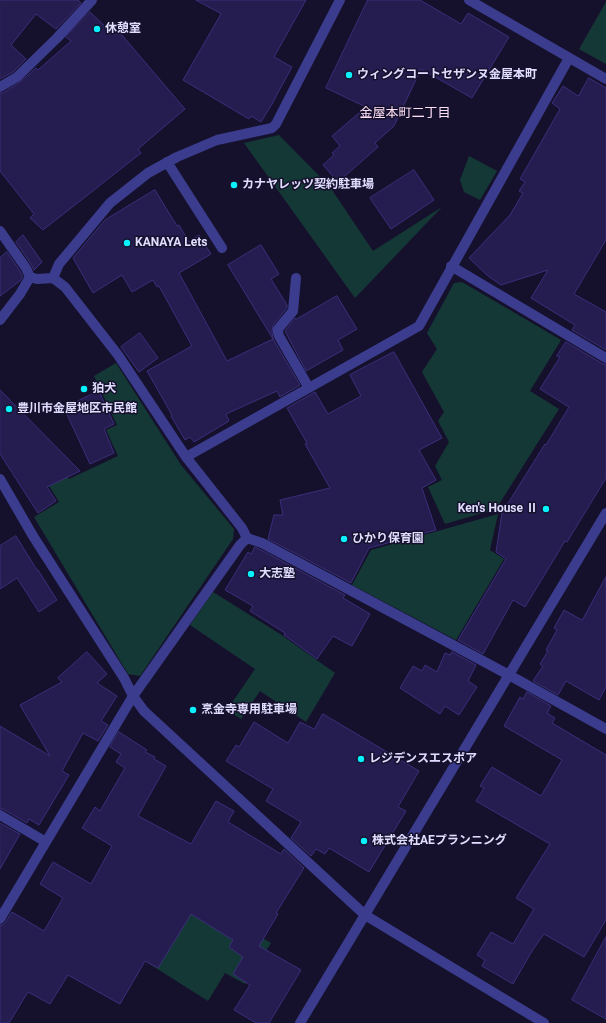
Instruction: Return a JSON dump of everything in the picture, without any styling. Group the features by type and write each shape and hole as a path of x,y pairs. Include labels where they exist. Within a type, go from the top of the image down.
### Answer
{"street":[{"path":"0,87 18,77 92,0"},
{"path":"53,278 59,264 110,203 148,173 167,162 217,140 272,128 276,124 340,0"},
{"path":"468,0 606,79"},
{"path":"186,457 419,326 451,266 569,58"},
{"path":"167,162 222,248"},
{"path":"0,231 26,268 30,277"},
{"path":"451,266 606,358"},
{"path":"30,277 37,279 53,278 65,287 118,355 186,457 237,522 247,538 262,543 509,675 606,729"},
{"path":"0,320 20,294 30,277"},
{"path":"296,278 292,311 278,329 278,332 310,388"},
{"path":"0,479 33,536 124,678 133,696 144,711 365,915 538,1021"},
{"path":"300,1023 606,513"},
{"path":"0,919 133,696 240,545 247,538"},
{"path":"0,815 46,842"}],"green space":[{"path":"606,2 606,64 579,49"},
{"path":"279,135 330,187 373,251 442,207 355,298 244,143"},
{"path":"469,156 497,171 480,200 464,192 460,180"},
{"path":"462,282 561,340 530,391 559,409 496,509 445,524 428,487 442,480 435,466 449,442 438,421 444,412 422,372 437,349 427,333 454,283"},
{"path":"116,363 181,465 234,529 233,539 140,676 128,674 34,517 59,502 37,466 57,455 69,479 118,456 106,430 117,425 94,376"},
{"path":"498,514 490,550 504,559 456,640 352,585 371,550"},
{"path":"213,592 280,634 335,673 306,722 260,691 241,719 227,710 255,669 190,625"},
{"path":"190,894 271,943 245,984 225,973 208,1001 148,963"}],"building":[{"path":"0,0 78,0 81,3 56,29 36,14 11,45 26,59 13,72 0,79"},
{"path":"196,0 306,0 274,57 292,67 261,122 251,116 249,119 183,80 221,14"},
{"path":"368,0 420,0 461,24 468,13 509,37 472,98 421,69 394,126 375,143 378,147 338,182 323,165 334,155 332,153 340,146 332,136 366,107 326,88"},
{"path":"90,12 111,32 115,27 185,109 138,149 141,153 43,230 30,218 34,214 0,171 0,93 3,93 20,82 36,68 38,70 71,41 66,37"},
{"path":"589,78 606,88 606,240 574,294 606,312 606,350 572,330 575,325 531,298 548,270 501,285 488,276 469,258 510,215 523,193 519,191 525,182 520,179 560,109 552,103 563,86 578,96"},
{"path":"414,170 434,200 391,229 370,198"},
{"path":"155,190 177,226 179,225 189,242 199,235 211,254 179,273 227,361 273,339 300,385 280,397 277,391 226,414 229,421 194,442 190,437 185,440 147,371 192,346 159,286 157,287 153,280 132,292 122,275 93,293 73,258 105,220"},
{"path":"23,235 42,262 34,270 16,242"},
{"path":"261,245 279,274 271,279 287,305 287,308 273,325 273,339 228,265"},
{"path":"7,252 23,277 0,296 0,258"},
{"path":"337,296 357,329 338,340 343,350 306,371 285,331 295,318 296,319"},
{"path":"140,333 158,358 139,372 121,347"},
{"path":"566,342 603,364 606,364 606,478 567,542 565,541 525,607 513,600 483,654 458,640 506,559 496,552 502,513 569,407 540,389 560,357 557,356"},
{"path":"394,352 442,438 419,450 436,480 422,488 436,530 369,548 351,583 268,539 274,515 283,515 280,500 330,488 287,408 315,392 328,414 361,396 350,375"},
{"path":"0,390 80,471 47,487 56,501 38,513 0,454"},
{"path":"99,391 114,424 104,429 114,453 90,464 64,408"},
{"path":"16,536 57,600 39,612 17,578 0,589 0,546"},
{"path":"255,547 345,595 343,598 370,614 352,646 333,636 317,659 284,635 285,633 250,611 253,606 225,590 248,552 251,554"},
{"path":"606,577 606,687 599,700 566,681 558,695 533,681 543,666 540,664 548,651 546,650 557,630 554,628 564,610 582,620"},
{"path":"87,652 107,674 97,683 117,696 101,721 108,725 98,741 83,733 62,771 69,775 39,825 29,819 27,823 3,809 0,809 0,726 50,756 20,705 62,682 58,678"},
{"path":"452,652 476,665 468,681 477,687 459,715 445,706 440,714 400,688 413,666 422,671 425,665 437,672 445,653 450,655"},
{"path":"527,692 551,706 547,713 555,718 552,723 606,755 606,920 584,957 544,934 532,951 513,984 482,966 485,960 477,955 491,932 513,944 534,909 516,898 550,844 476,801 484,788 480,786 492,767 541,796 562,760 504,726 520,697 523,699"},
{"path":"323,714 419,771 398,807 406,811 369,872 329,848 325,854 316,849 311,856 291,838 301,822 266,801 273,789 226,761 236,745 239,747 254,722 288,743 300,722 314,729"},
{"path":"119,732 147,750 145,752 155,757 154,759 166,766 138,816 191,844 216,801 234,811 228,822 281,854 284,849 304,868 276,913 278,914 259,946 301,970 269,1023 256,1023 234,1010 250,985 233,974 243,957 229,947 233,940 191,914 158,968 145,961 120,1004 68,975 50,1004 28,992 9,1023 0,1023 0,925 5,923 12,912 44,931 63,898 40,884 53,862 91,884 112,846 82,828 95,807 100,811 125,768 116,762 121,754 110,747"},
{"path":"0,823 20,834 0,869"},
{"path":"606,937 606,1019 572,1000"}],"place":[{"name":"休憩室","path":"97,29"},
{"name":"ウィングコートセザンヌ金屋本町","path":"349,75"},
{"name":"カナヤレッツ契約駐車場","path":"234,185"},
{"name":"KANAYA Lets","path":"127,243"},
{"name":"狛犬","path":"84,389"},
{"name":"豊川市金屋地区市民館","path":"9,409"},
{"name":"Ken's House Ⅱ","path":"546,509"},
{"name":"ひかり保育園","path":"344,539"},
{"name":"大志塾","path":"251,574"},
{"name":"烹金寺専用駐車場","path":"193,710"},
{"name":"レジデンスエスポア","path":"361,759"},
{"name":"株式会社AEプランニング","path":"364,841"}],"district":[{"name":"金屋本町二丁目","path":"405,114"}]}
